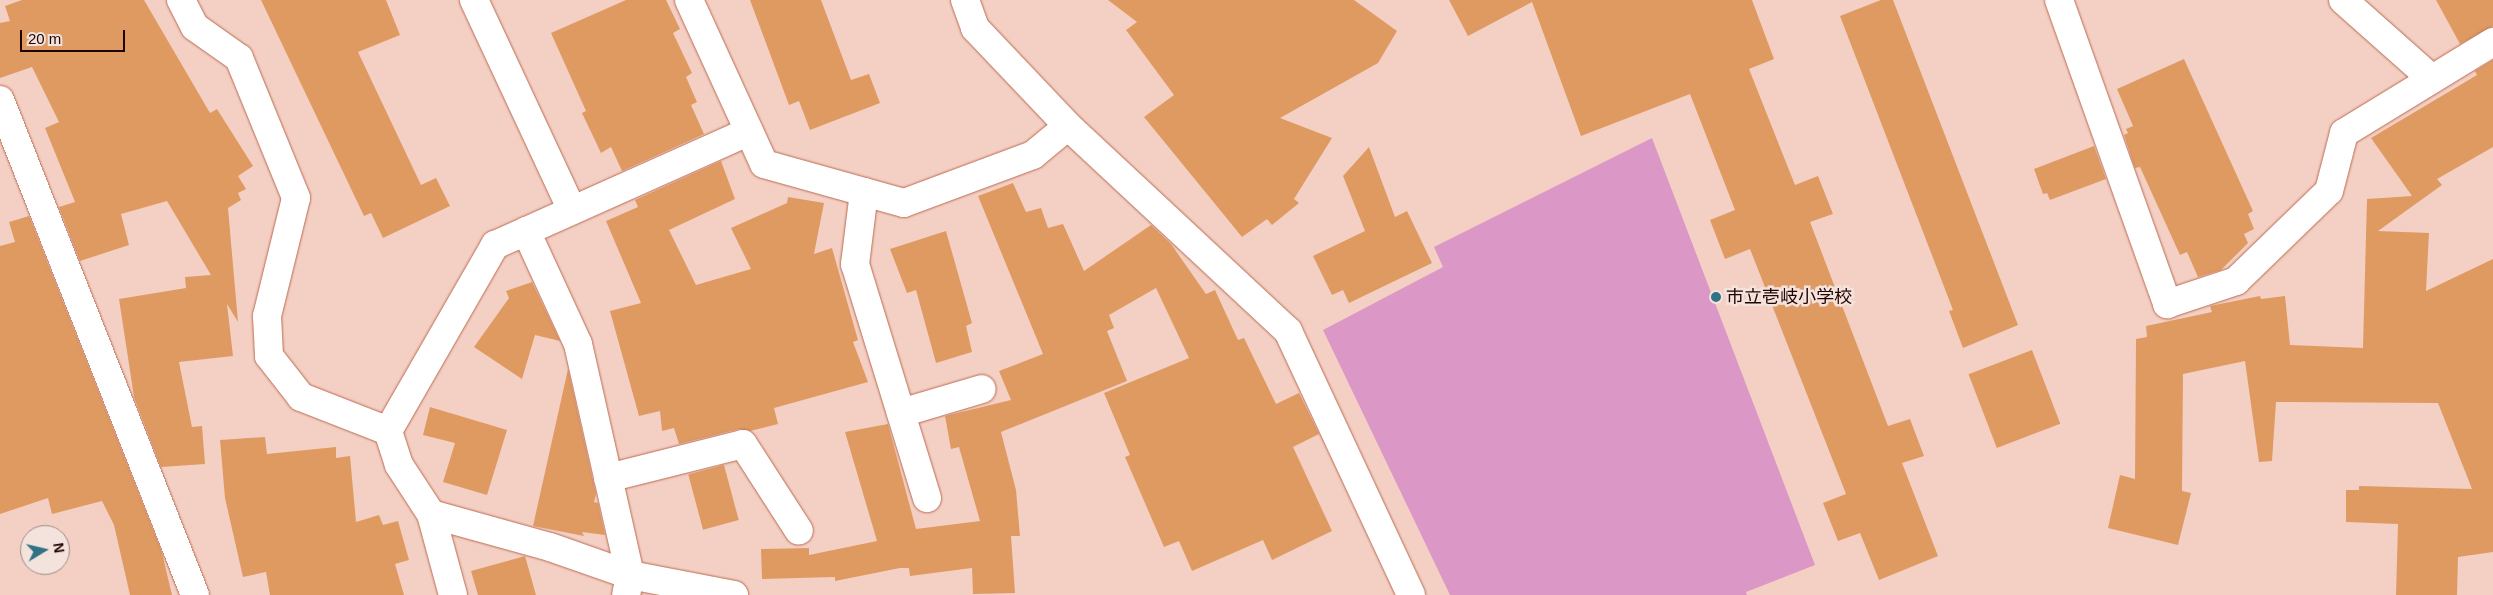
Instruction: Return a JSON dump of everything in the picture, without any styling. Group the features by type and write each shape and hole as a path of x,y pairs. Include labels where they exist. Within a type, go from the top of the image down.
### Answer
{"street":[{"path":"181,0 195,27 239,58 296,198 267,316 269,356 301,397 388,431"},
{"path":"474,0 572,210"},
{"path":"689,0 764,164 904,203 1033,155 1068,126"},
{"path":"965,0 975,28 1068,126 1288,331 1410,595"},
{"path":"2059,0 2167,304 2236,281 2329,191 2344,133 2493,42"},
{"path":"2343,0 2432,79"},
{"path":"0,100 195,595"},
{"path":"453,595 431,514 399,465 388,431 495,244 748,132"},
{"path":"864,192 855,264 927,498"},
{"path":"526,231 578,344 608,478 628,585"},
{"path":"900,413 982,389"},
{"path":"608,478 743,444 799,531"},
{"path":"431,514 550,547 628,585 734,595"}],"shaded area":[{"path":"1652,138 1815,565 1746,592 1747,595 1450,595 1323,330 1443,267 1434,247"}],"building":[{"path":"22,0 144,0 210,113 217,109 253,166 238,176 246,189 238,193 241,200 228,208 238,322 227,304 233,356 179,362 192,427 202,426 205,464 161,467 134,397 119,299 186,288 185,277 211,275 167,201 121,214 129,245 80,261 59,207 75,202 45,128 59,122 32,67 0,78 0,23 10,21 5,6"},
{"path":"261,0 386,0 400,35 358,52 421,185 436,178 450,206 383,238 371,213 364,216"},
{"path":"626,0 666,0 680,29 673,33 692,73 686,77 697,102 691,105 704,134 622,171 611,147 601,153 582,113 586,111 551,33"},
{"path":"750,0 821,0 851,80 869,74 880,103 810,130 799,101 789,105"},
{"path":"1108,0 1354,0 1397,31 1378,63 1280,118 1332,138 1294,199 1299,203 1272,225 1267,219 1242,237 1144,117 1174,95 1126,30 1137,22"},
{"path":"1449,0 1752,0 1774,59 1749,69 1795,185 1818,176 1833,214 1810,222 1888,426 1910,419 1924,456 1902,463 1938,556 1879,580 1860,533 1838,541 1823,503 1846,494 1750,249 1725,259 1710,220 1735,210 1690,94 1581,136 1532,2 1468,36"},
{"path":"1881,0 1893,0 2018,325 1963,348 1949,311 1953,310 1840,16"},
{"path":"2436,0 2493,0 2493,26 2460,44"},
{"path":"2184,59 2253,211 2248,214 2254,229 2244,234 2248,243 2221,270 2198,277 2187,252 2180,255 2140,167 2135,168 2124,135 2128,133 2126,129 2133,126 2117,89"},
{"path":"2493,60 2493,147 2437,179 2442,185 2378,231 2429,233 2426,291 2493,259 2493,552 2458,557 2457,595 2396,595 2398,524 2346,522 2346,490 2359,490 2359,486 2472,489 2438,403 2276,402 2272,461 2259,462 2245,361 2183,374 2182,491 2191,493 2178,545 2108,528 2120,475 2135,479 2136,339 2147,337 2146,326 2212,312 2210,306 2260,296 2261,299 2285,296 2290,345 2363,348 2367,199 2412,196 2371,138 2477,75 2475,71"},
{"path":"2094,146 2106,179 2050,200 2047,193 2043,194 2034,169"},
{"path":"1369,147 1395,217 1407,211 1432,263 1349,303 1343,290 1332,295 1313,256 1365,231 1343,176"},
{"path":"721,161 735,199 669,230 696,285 751,269 731,228 787,203 788,197 824,203 814,254 832,248 858,340 853,342 868,382 774,408 778,424 750,431 739,429 679,444 674,428 662,431 660,411 639,416 610,311 641,303 606,221 638,207 635,200"},
{"path":"1013,183 1026,212 1041,208 1048,228 1063,224 1084,271 1151,225 1171,244 1206,294 1215,290 1238,340 1244,338 1276,404 1299,393 1319,434 1293,447 1332,531 1272,560 1263,540 1192,571 1179,541 1164,547 1125,457 1130,455 1104,393 1189,358 1156,288 1109,315 1114,328 1107,331 1127,381 1001,432 1016,490 1020,536 1011,536 1015,593 973,594 972,568 910,576 909,568 900,568 835,581 835,577 762,579 761,549 809,548 809,555 877,541 845,432 888,424 916,529 980,521 959,447 951,449 945,416 1011,400 999,371 1043,354 978,196"},
{"path":"29,216 162,553 172,595 130,595 114,525 102,501 52,514 48,498 0,514 0,246 15,242 9,222"},
{"path":"946,231 972,323 966,326 972,352 936,363 916,290 907,293 890,249"},
{"path":"532,282 560,341 535,335 522,379 474,347 509,298 506,291"},
{"path":"2032,350 2060,424 1997,448 1969,374"},
{"path":"568,369 596,494 594,502 598,503 605,535 582,532 584,536 533,526"},
{"path":"430,407 507,430 487,495 443,482 455,443 423,435"},
{"path":"265,437 267,454 336,447 336,458 350,456 356,522 379,515 383,525 398,521 409,560 395,564 404,595 270,595 266,572 243,577 225,498 220,440"},
{"path":"724,465 739,520 703,530 688,475"},
{"path":"525,556 536,595 478,595 471,571"}],"place":[{"name":"市立壱岐小学校","path":"1716,297"}]}
